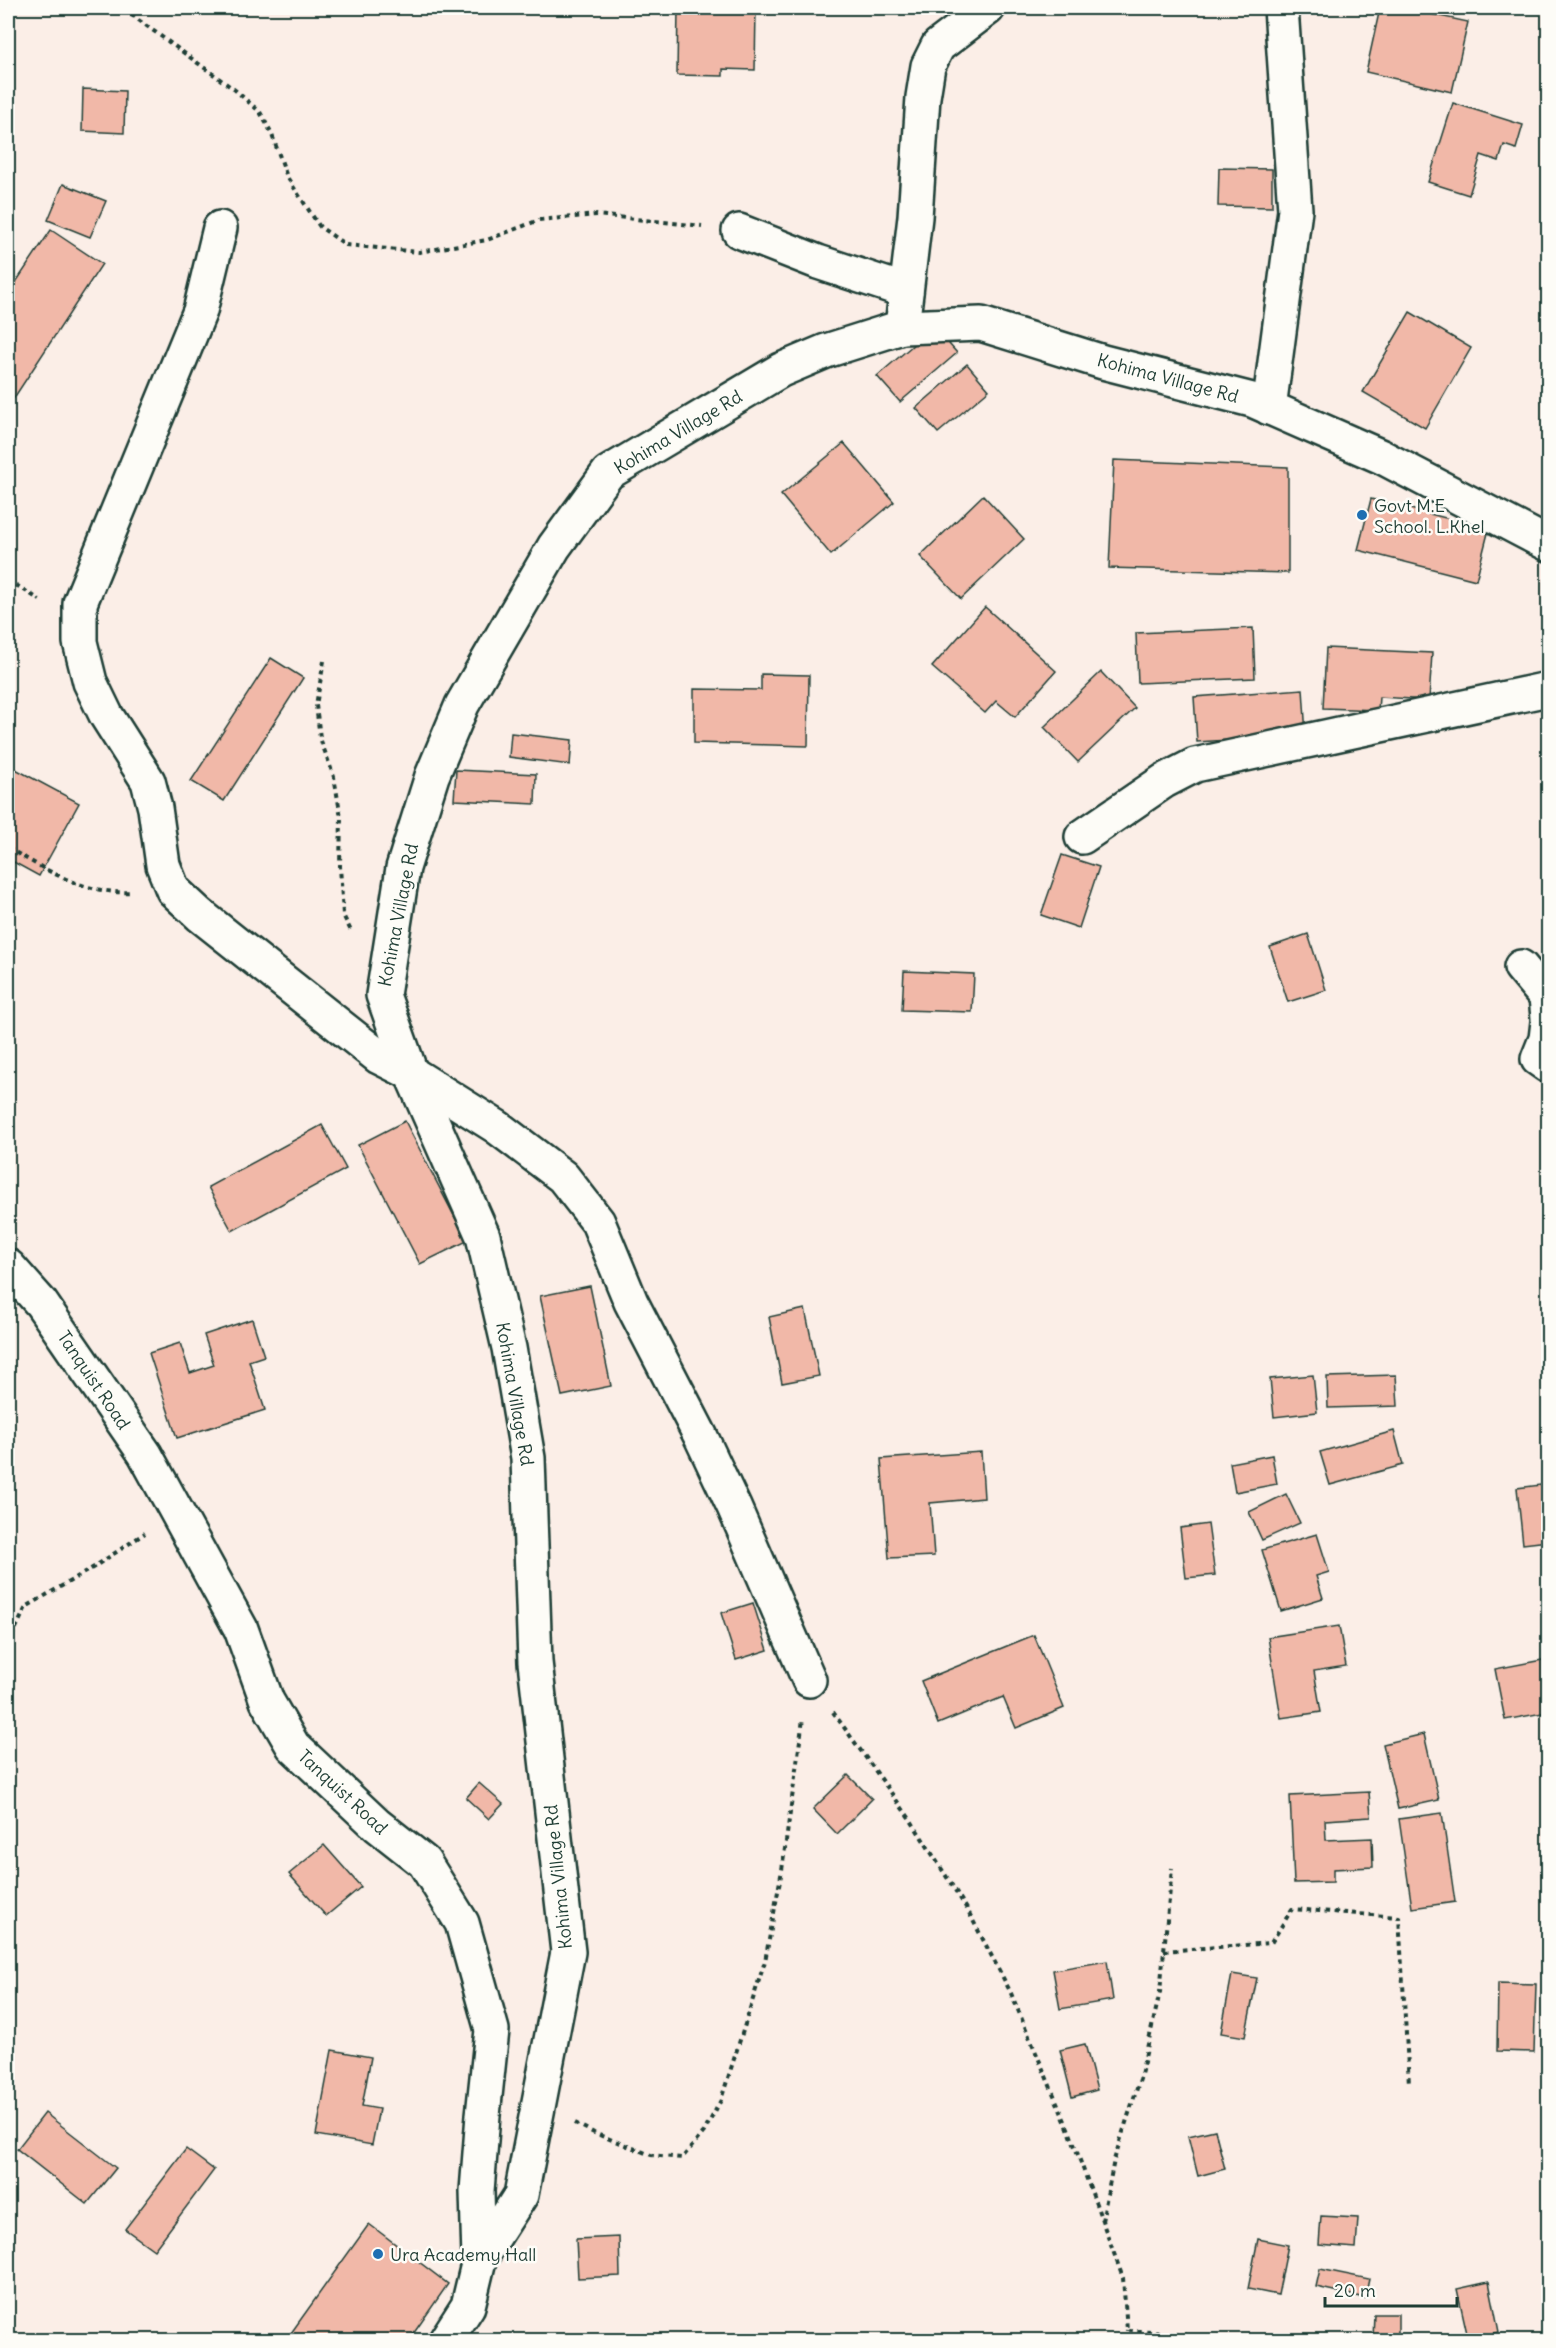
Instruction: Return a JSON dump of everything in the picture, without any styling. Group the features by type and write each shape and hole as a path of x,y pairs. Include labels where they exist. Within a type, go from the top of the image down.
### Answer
{"street":[{"path":"902,327 915,217 923,97 928,66 938,46 988,8"},
{"path":"1269,408 1295,210 1281,8"},
{"path":"220,228 200,311 80,603 80,642 90,682 106,715 148,782 155,808 163,865 173,890 200,915 379,1057 411,1073 497,1127 563,1177 598,1222 631,1302 715,1467 809,1680"},
{"path":"739,231 818,262 906,291"},
{"name":"Kohima Village Rd","path":"446,2340 468,2306 479,2260 521,2195 568,1952 535,1662 528,1458 509,1348 483,1236 411,1073 383,995 403,868 432,776 462,705 554,547 608,473 781,370 826,351 902,327 981,324 1103,362 1252,400 1382,457 1548,544"},
{"path":"1082,837 1164,781 1195,765 1548,689"},
{"path":"1521,967 1546,997 1548,1017"},
{"path":"1548,1022 1546,1039 1538,1059 1548,1066"},
{"name":"Tanquist Road","path":"8,1266 41,1303 145,1454 241,1629 267,1701 292,1746 377,1825 424,1862 462,1923 492,2030 477,2191 479,2260"}],"path":[{"path":"114,8 133,16 235,90 260,112 271,132 286,177 320,227 346,245 419,252 488,240 539,220 597,215 739,231"},
{"path":"324,661 316,705 320,738 336,787 341,817 340,866 343,915 353,935"},
{"path":"8,848 68,881 111,893 173,890"},
{"path":"8,1645 26,1608 177,1512"},
{"path":"539,2104 594,2133 651,2155 682,2158 704,2132 722,2100 765,1961 782,1870 809,1680"},
{"path":"809,1680 910,1819 967,1909 1010,1991 1070,2133 1123,2278 1126,2340"},
{"path":"1102,2221 1114,2160 1143,2068 1160,1992 1172,1868"},
{"path":"1164,1951 1271,1943 1292,1909 1399,1917 1409,2084"},
{"path":"1127,2330 1214,2340"}],"building":[{"path":"678,8 756,8 755,70 723,69 723,76 677,75"},
{"path":"1380,8 1402,8 1468,22 1452,92 1366,72"},
{"path":"83,89 125,91 124,133 82,131"},
{"path":"1453,103 1523,125 1516,149 1504,145 1499,161 1481,155 1469,195 1428,182"},
{"path":"1219,168 1272,169 1272,207 1218,206"},
{"path":"63,184 106,201 90,237 48,220"},
{"path":"51,230 102,264 8,407 8,294"},
{"path":"1410,312 1471,348 1425,428 1363,392"},
{"path":"934,327 957,353 900,402 877,376"},
{"path":"967,364 989,390 938,433 916,408"},
{"path":"844,443 894,502 831,555 781,495"},
{"path":"1114,460 1288,467 1288,573 1109,568"},
{"path":"983,495 1024,539 961,599 920,556"},
{"path":"1371,499 1489,529 1476,580 1358,550"},
{"path":"985,607 1056,671 1015,717 996,701 985,713 932,667"},
{"path":"1253,628 1255,678 1138,683 1136,633"},
{"path":"1326,648 1432,653 1429,700 1379,697 1378,710 1323,708"},
{"path":"271,658 303,678 224,801 191,781"},
{"path":"1101,672 1135,708 1078,762 1044,727"},
{"path":"761,674 809,675 808,746 694,743 694,689 761,690"},
{"path":"1303,689 1306,735 1197,742 1194,697"},
{"path":"511,733 572,740 570,765 509,757"},
{"path":"8,765 79,803 39,876 8,859"},
{"path":"456,770 536,774 535,804 454,800"},
{"path":"1062,855 1099,867 1079,928 1041,915"},
{"path":"1308,934 1326,990 1288,1002 1270,947"},
{"path":"904,971 974,974 972,1012 902,1010"},
{"path":"405,1121 467,1241 420,1264 358,1145"},
{"path":"322,1125 346,1169 232,1231 208,1187"},
{"path":"590,1286 611,1386 562,1396 540,1296"},
{"path":"805,1309 819,1376 782,1383 769,1317"},
{"path":"252,1319 264,1356 249,1361 265,1410 177,1438 149,1353 180,1343 190,1373 214,1365 204,1335"},
{"path":"1313,1375 1317,1412 1274,1417 1270,1379"},
{"path":"1396,1375 1398,1406 1328,1408 1327,1377"},
{"path":"1394,1431 1403,1465 1330,1485 1320,1452"},
{"path":"981,1452 984,1498 930,1503 934,1556 889,1558 881,1459"},
{"path":"1272,1455 1277,1484 1235,1492 1230,1463"},
{"path":"1548,1484 1548,1541 1523,1544 1517,1488"},
{"path":"1286,1494 1300,1523 1262,1540 1249,1512"},
{"path":"1208,1524 1215,1575 1186,1578 1180,1528"},
{"path":"1317,1534 1329,1572 1316,1576 1323,1598 1281,1611 1262,1550"},
{"path":"753,1603 768,1650 736,1660 721,1613"},
{"path":"1339,1626 1346,1666 1314,1671 1321,1712 1281,1718 1268,1637"},
{"path":"1034,1635 1064,1708 1016,1728 1003,1697 938,1724 921,1681"},
{"path":"1548,1659 1548,1712 1505,1720 1495,1669"},
{"path":"1424,1734 1439,1800 1398,1809 1383,1744"},
{"path":"848,1775 872,1799 837,1834 813,1809"},
{"path":"479,1783 503,1804 489,1819 466,1798"},
{"path":"1369,1792 1371,1817 1325,1820 1326,1840 1372,1838 1373,1867 1333,1869 1333,1882 1294,1883 1290,1796"},
{"path":"1442,1813 1455,1902 1412,1908 1399,1819"},
{"path":"324,1845 361,1887 326,1916 289,1874"},
{"path":"1107,1961 1113,2000 1060,2009 1053,1970"},
{"path":"1232,1974 1257,1978 1245,2037 1221,2033"},
{"path":"1498,1983 1536,1984 1534,2052 1497,2051"},
{"path":"1085,2044 1097,2090 1072,2097 1060,2050"},
{"path":"332,2050 371,2057 362,2106 379,2109 372,2145 316,2135"},
{"path":"45,2113 116,2168 87,2204 17,2149"},
{"path":"1215,2130 1225,2169 1198,2176 1188,2136"},
{"path":"186,2149 214,2170 154,2250 125,2229"},
{"path":"1321,2216 1358,2218 1356,2248 1319,2245"},
{"name":"Ura Academy Hall","path":"369,2224 448,2284 409,2340 286,2340"},
{"path":"619,2237 620,2276 578,2278 576,2239"},
{"path":"1258,2239 1288,2245 1278,2295 1248,2289"},
{"path":"1320,2269 1369,2279 1365,2298 1316,2287"},
{"path":"1489,2282 1499,2332 1468,2338 1457,2289"},
{"path":"1374,2314 1398,2314 1398,2340 1373,2340"}],"place":[{"name":"Govt M.E School. L.Khel","path":"1362,515"},
{"name":"Ura Academy Hall","path":"378,2254"}]}
